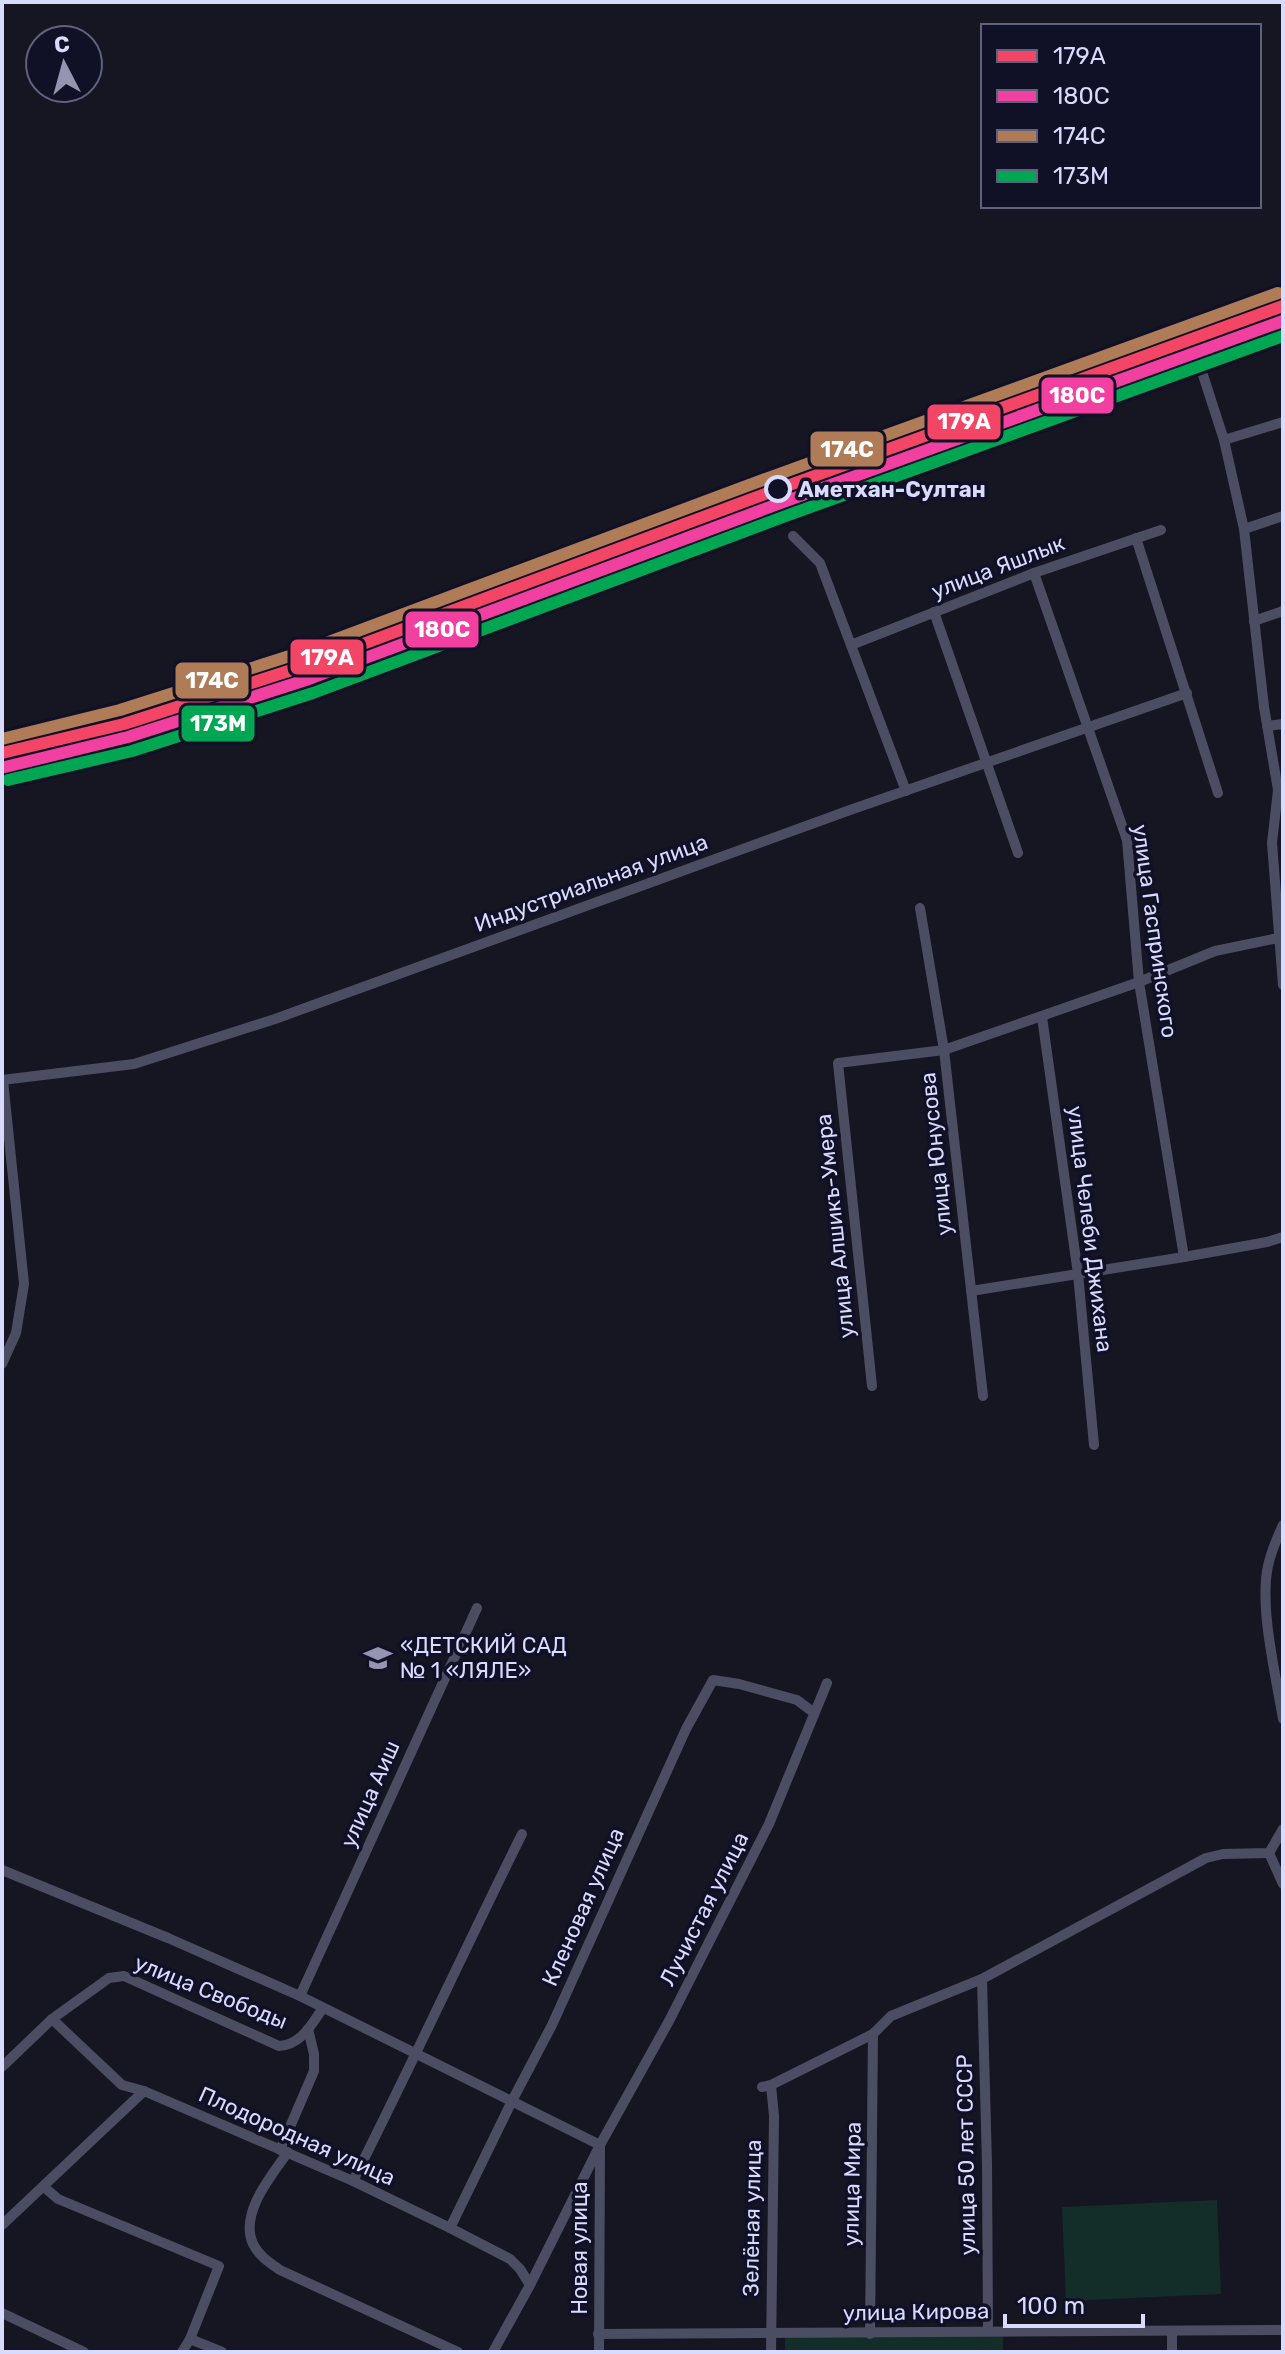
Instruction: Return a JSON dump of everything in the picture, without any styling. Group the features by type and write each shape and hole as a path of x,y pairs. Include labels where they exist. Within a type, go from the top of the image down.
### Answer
{"street":[{"path":"1203,375 1224,440 1244,529 1267,726 1280,806 1272,843 1283,985"},
{"path":"1224,440 1283,422"},
{"path":"1244,529 1283,516"},
{"name":"улица Яшлык","path":"851,645 1034,573 1161,530"},
{"path":"793,536 820,563 906,791"},
{"path":"1136,538 1218,793"},
{"name":"улица Гаспринского","path":"1034,573 1127,840 1139,982 1184,1257"},
{"path":"1254,621 1283,611"},
{"path":"934,612 1018,853"},
{"name":"Индустриальная улица","path":"2,1080 134,1064 275,1019 1187,693"},
{"path":"1267,726 1283,724"},
{"name":"улица Юнусова","path":"920,908 944,1050 983,1396"},
{"path":"944,1050 1139,982 1215,951 1281,937"},
{"name":"улица Челеби Джихана","path":"1042,1017 1078,1274 1094,1445"},
{"name":"улица Алшикъ-Умера","path":"872,1386 838,1063 944,1050"},
{"path":"2,1080 24,1284 16,1333 2,1364"},
{"path":"971,1291 1184,1257 1283,1237"},
{"path":"1283,1525 1267,1566 1265,1602 1283,1719"},
{"name":"улица Аиш","path":"300,1996 477,1608"},
{"name":"Кленовая улица","path":"450,2228 552,2025 686,1729 713,1680 797,1700 813,1712"},
{"name":"Лучистая улица","path":"493,2352 600,2145 669,2021 769,1824 827,1683"},
{"path":"1269,1853 1283,1829"},
{"path":"353,2181 522,1834"},
{"path":"1269,1853 1283,1884"},
{"path":"873,2034 891,2016 982,1979 1206,1858 1223,1854 1269,1853"},
{"path":"2,1870 300,1996 600,2145"},
{"name":"улица Свободы","path":"2,2067 52,2019 109,1978 124,1976 279,2046 290,2046 299,2040 323,2008"},
{"name":"улица 50 лет СССР","path":"982,1979 988,2331"},
{"name":"Плодородная улица","path":"52,2019 122,2085 144,2091 353,2181 450,2228 510,2259 530,2285"},
{"path":"308,2029 314,2054 314,2071 284,2151 258,2194 250,2223 251,2241 262,2257 280,2270 458,2352"},
{"name":"Зелёная улица","path":"771,2352 774,2116 767,2086 873,2034"},
{"name":"улица Мира","path":"870,2334 873,2034"},
{"path":"2,2225 144,2091"},
{"name":"Новая улица","path":"599,2352 600,2145"},
{"path":"44,2187 58,2199 219,2266 182,2352"},
{"path":"2,2313 84,2352"},
{"name":"улица Кирова","path":"598,2334 1283,2330"},
{"path":"1172,2332 1172,2352"},
{"path":"190,2339 222,2352"}],"green space":[{"path":"1217,2200 1221,2294 1066,2301 1062,2207"},
{"path":"1003,2334 1003,2352 785,2352 785,2336"}],"transit line":[{"name":"174С","path":"2,739 120,710 299,653 1278,293"},
{"name":"179А","path":"2,753 124,724 304,666 1283,306"},
{"name":"180С","path":"5,767 128,737 309,679 778,504 1283,321"},
{"name":"173М","path":"8,780 132,751 313,693 783,517 1283,336"}],"place":[{"name":"Аметхан-Султан","path":"778,489"},
{"name":"«ДЕТСКИЙ САД № 1 «ЛЯЛЕ»","path":"378,1658"}]}
